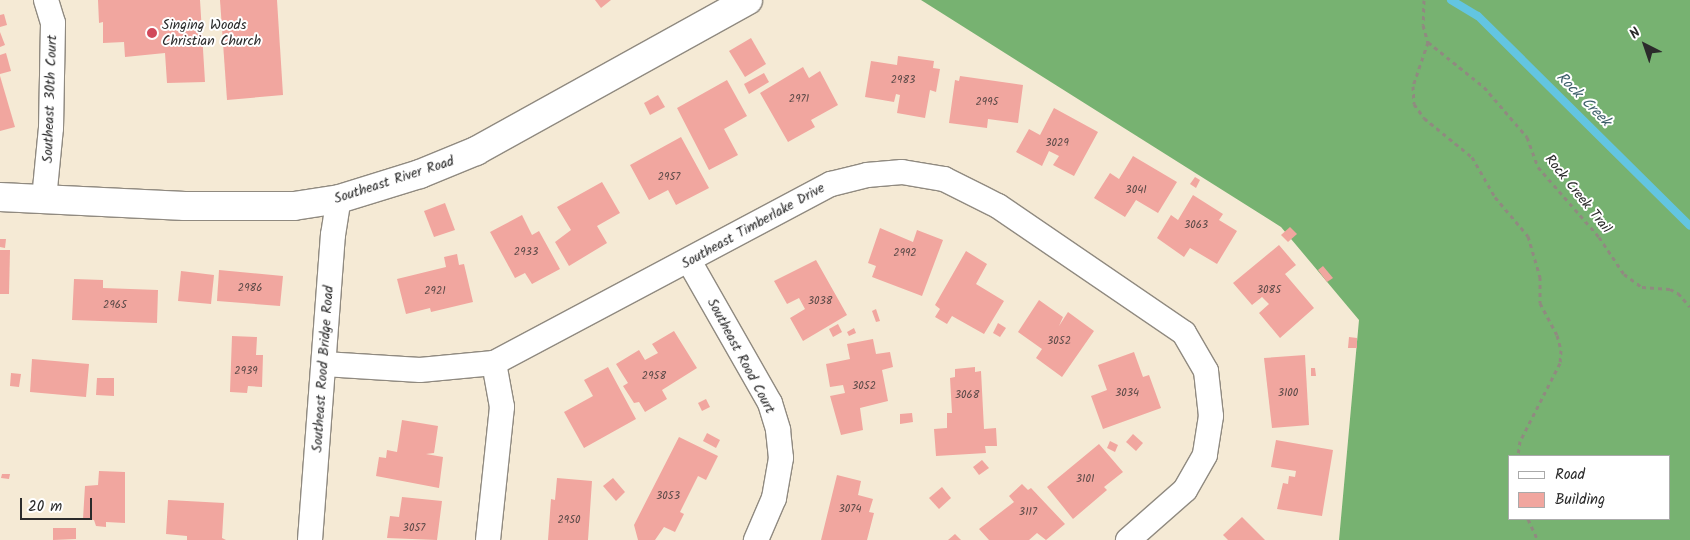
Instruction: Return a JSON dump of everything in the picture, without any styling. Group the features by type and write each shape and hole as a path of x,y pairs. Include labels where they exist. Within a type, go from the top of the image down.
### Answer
{"main road":[{"name":"Southeast River Road","path":"0,197 185,206 294,206 339,199 420,174 476,151 748,0"}],"street":[{"name":"Southeast 30th Court","path":"44,199 51,128 53,22 46,0"},
{"name":"Southeast Timberlake Drive","path":"324,364 420,370 494,363 689,261 804,196 830,184 867,175 902,172 944,179 998,206 1184,333 1206,371 1212,416 1205,455 1185,490 1128,540"},
{"name":"Southeast Rood Bridge Road","path":"310,540 333,235 339,199"},
{"name":"Southeast Rood Court","path":"689,261 770,404 778,430 781,458 774,498 756,540"},
{"path":"488,540 502,407 494,363"}],"path":[{"path":"1424,0 1423,25 1428,42 1413,86 1414,104 1424,118 1472,157 1495,197 1528,236 1540,277 1540,303 1557,335 1561,350 1560,363 1520,441 1518,455"},
{"name":"Rock Creek Trail","path":"1428,42 1490,94 1527,137 1538,166 1599,237 1624,274 1642,287 1670,289 1678,293 1690,307"},
{"path":"1528,520 1538,540"}],"green space":[{"path":"921,0 1690,0 1690,540 1339,540 1359,320 1281,227"}],"building":[{"name":"Singing Woods Christian Church","path":"98,0 200,0 205,82 167,83 165,53 125,57 124,42 103,43 103,22 99,23"},
{"name":"Singing Woods Christian Church","path":"220,0 277,0 283,95 227,100"},
{"path":"595,0 611,0 601,8"},
{"path":"4,14 7,25 0,27 0,15"},
{"path":"0,32 5,45 0,47"},
{"path":"751,38 766,64 745,77 729,51"},
{"path":"6,53 11,71 0,74 0,55"},
{"path":"898,56 934,61 933,68 940,69 936,92 930,90 925,118 897,113 900,95 896,94 894,102 865,97 871,61 897,65"},
{"path":"803,67 809,78 820,71 838,105 811,120 815,127 788,142 760,93"},
{"path":"764,73 769,82 749,94 744,84"},
{"path":"0,76 15,127 0,131"},
{"path":"960,76 1023,85 1018,123 988,119 987,128 949,123 955,80 959,81"},
{"path":"727,80 747,116 724,129 738,155 709,170 677,108"},
{"path":"658,95 665,107 650,115 644,103"},
{"path":"1054,108 1098,132 1074,176 1053,165 1059,156 1049,151 1042,166 1016,152 1029,129 1040,135"},
{"path":"681,137 709,188 676,205 668,190 649,200 630,165"},
{"path":"1133,156 1177,182 1158,213 1136,200 1125,217 1094,198 1110,173 1119,179"},
{"path":"1195,177 1200,180 1196,188 1190,184"},
{"path":"602,182 620,213 597,226 607,243 569,266 555,242 571,230 557,207"},
{"path":"1193,195 1223,214 1219,220 1237,231 1217,264 1190,248 1184,257 1157,238 1171,215 1178,220"},
{"path":"445,203 455,230 434,237 424,211"},
{"path":"522,215 532,235 539,231 560,269 532,284 525,273 515,278 490,232"},
{"path":"1290,227 1297,234 1288,242 1281,235"},
{"path":"880,228 913,242 917,230 943,240 922,296 872,277 876,266 868,263"},
{"path":"0,239 6,239 5,248 0,247"},
{"path":"1279,245 1296,265 1285,274 1314,308 1280,338 1259,313 1269,304 1262,297 1252,305 1233,283"},
{"path":"0,250 10,250 9,294 0,294"},
{"path":"966,251 987,264 976,284 1004,301 984,334 952,316 947,324 935,317 940,309 935,305"},
{"path":"457,254 459,265 464,264 473,302 431,312 430,308 406,314 397,279 446,267 444,257"},
{"path":"816,260 847,315 803,341 790,318 805,309 799,298 787,304 774,281"},
{"path":"1323,266 1333,278 1327,282 1318,270"},
{"path":"219,270 283,276 280,306 217,301"},
{"path":"181,271 214,275 211,304 178,301"},
{"path":"74,279 103,280 103,288 158,290 157,323 72,320"},
{"path":"1039,300 1063,317 1059,326 1068,312 1094,331 1062,377 1036,358 1042,349 1018,332"},
{"path":"876,309 880,321 876,322 872,311"},
{"path":"998,323 1006,328 1000,337 993,333"},
{"path":"838,324 842,332 833,337 829,329"},
{"path":"854,328 856,333 849,336 847,332"},
{"path":"674,331 697,368 662,390 667,399 645,412 639,402 634,403 623,386 628,383 616,364 639,350 645,360 658,353 652,344"},
{"path":"232,336 257,337 256,355 263,355 262,387 248,386 247,393 230,392"},
{"path":"1349,337 1357,338 1357,348 1348,348"},
{"path":"873,339 876,354 890,352 893,367 882,370 888,401 860,408 863,430 841,435 830,396 845,393 843,385 830,387 826,364 850,359 847,344"},
{"path":"1134,352 1143,377 1149,375 1161,408 1103,429 1091,396 1107,390 1098,365"},
{"path":"1305,355 1309,425 1272,428 1264,358"},
{"path":"32,359 89,364 86,397 30,392"},
{"path":"608,367 636,419 584,448 564,412 593,396 584,380"},
{"path":"975,367 975,372 981,371 984,429 996,428 997,446 985,446 986,453 936,456 934,429 947,428 947,413 952,413 950,378 955,377 955,369"},
{"path":"1311,368 1315,368 1316,376 1311,376"},
{"path":"11,373 21,374 19,387 10,386"},
{"path":"97,378 114,378 114,396 96,395"},
{"path":"706,399 710,407 702,411 698,403"},
{"path":"912,413 913,422 900,424 900,414"},
{"path":"402,420 438,426 434,453 426,454 443,457 439,488 376,476 379,457 386,458 387,450 397,452"},
{"path":"707,433 720,440 716,448 703,441"},
{"path":"1133,434 1143,443 1136,451 1126,442"},
{"path":"679,437 718,456 706,480 698,476 680,512 684,514 675,532 664,527 655,540 638,540 634,525"},
{"path":"1276,440 1333,450 1322,516 1277,509 1283,483 1288,484 1289,476 1295,477 1296,471 1271,467"},
{"path":"1110,441 1118,445 1115,452 1107,448"},
{"path":"1099,444 1123,472 1104,487 1107,490 1073,519 1047,487"},
{"path":"982,460 989,468 979,475 973,467"},
{"path":"99,471 125,472 125,523 106,522 106,527 96,526 94,520 83,519 85,486 98,485"},
{"path":"2,474 10,474 9,479 1,478"},
{"path":"837,475 861,481 858,495 873,499 869,512 874,513 867,540 821,540"},
{"path":"557,478 592,481 588,540 548,540 551,499 555,500"},
{"path":"613,478 625,492 616,501 603,486"},
{"path":"1022,484 1028,490 1031,488 1065,524 1046,540 1037,533 1029,540 989,540 979,529 1014,502 1009,496"},
{"path":"942,487 951,498 939,509 929,498"},
{"path":"402,497 442,501 437,540 387,538 390,516 399,517"},
{"path":"168,500 224,503 222,538 226,540 187,540 187,536 166,534"},
{"path":"1242,517 1265,540 1228,540 1223,535"},
{"path":"53,528 76,528 76,539 53,540"},
{"path":"955,534 961,540 948,540"}],"waterway":[{"name":"Rock Creek","path":"1451,0 1478,16 1690,226"}],"place":[{"name":"Singing Woods Christian Church","path":"152,33"}]}
